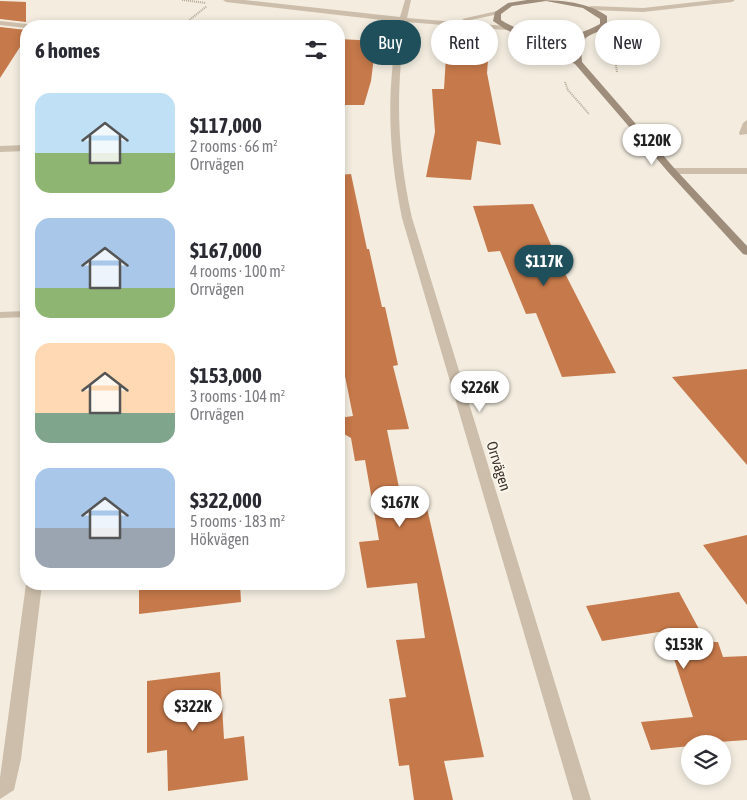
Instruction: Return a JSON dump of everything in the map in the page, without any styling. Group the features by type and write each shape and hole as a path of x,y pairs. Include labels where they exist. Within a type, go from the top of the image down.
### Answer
{"main road":[{"path":"506,28 497,21 496,13 510,2 544,0"},
{"path":"550,0 566,1 591,8 604,18 604,25 596,31 585,34"},
{"path":"581,65 672,171 747,252"}],"street":[{"path":"226,0 404,20"},
{"name":"Orrvägen","path":"404,20 408,0"},
{"path":"604,18 643,10 732,0"},
{"path":"591,8 643,10"},
{"path":"458,20 496,13"},
{"path":"0,23 20,25"},
{"path":"498,27 506,28"},
{"name":"Orrvägen","path":"399,65 395,105 396,161 407,218 582,800"},
{"path":"743,134 747,123"},
{"path":"0,149 20,148"},
{"path":"672,171 747,171"},
{"path":"0,315 20,314"},
{"path":"0,791 8,784 11,767 33,590"}],"path":[{"path":"190,20 211,3"},
{"path":"615,65 619,76"}],"building":[{"path":"0,1 26,2 26,20 20,21 0,19"},
{"path":"0,27 20,29 20,47 0,78"},
{"path":"345,39 360,40 360,65 373,65 371,81 364,105 345,105"},
{"path":"445,65 488,65 487,73 501,145 477,141 471,180 426,177 435,132 432,89 444,89"},
{"path":"345,174 351,174 367,249 369,249 382,307 385,307 398,365 393,366 409,429 387,430 401,497 424,495 484,757 444,761 453,800 414,800 409,765 399,766 389,699 406,697 396,640 425,638 417,583 367,588 359,542 379,540 365,460 355,461 351,438 345,434 345,417 353,416 345,376"},
{"path":"533,204 555,254 616,373 562,377 536,313 526,314 500,251 488,252 473,206"},
{"path":"747,369 747,465 672,377"},
{"path":"747,535 747,605 703,545"},
{"path":"139,590 240,590 241,602 139,614"},
{"path":"679,592 706,642 718,642 723,657 747,656 747,740 731,741 731,735 681,735 681,747 651,750 641,722 693,717 665,631 602,641 586,606"},
{"path":"220,672 224,739 244,736 248,780 168,791 167,750 147,753 147,681"}]}
